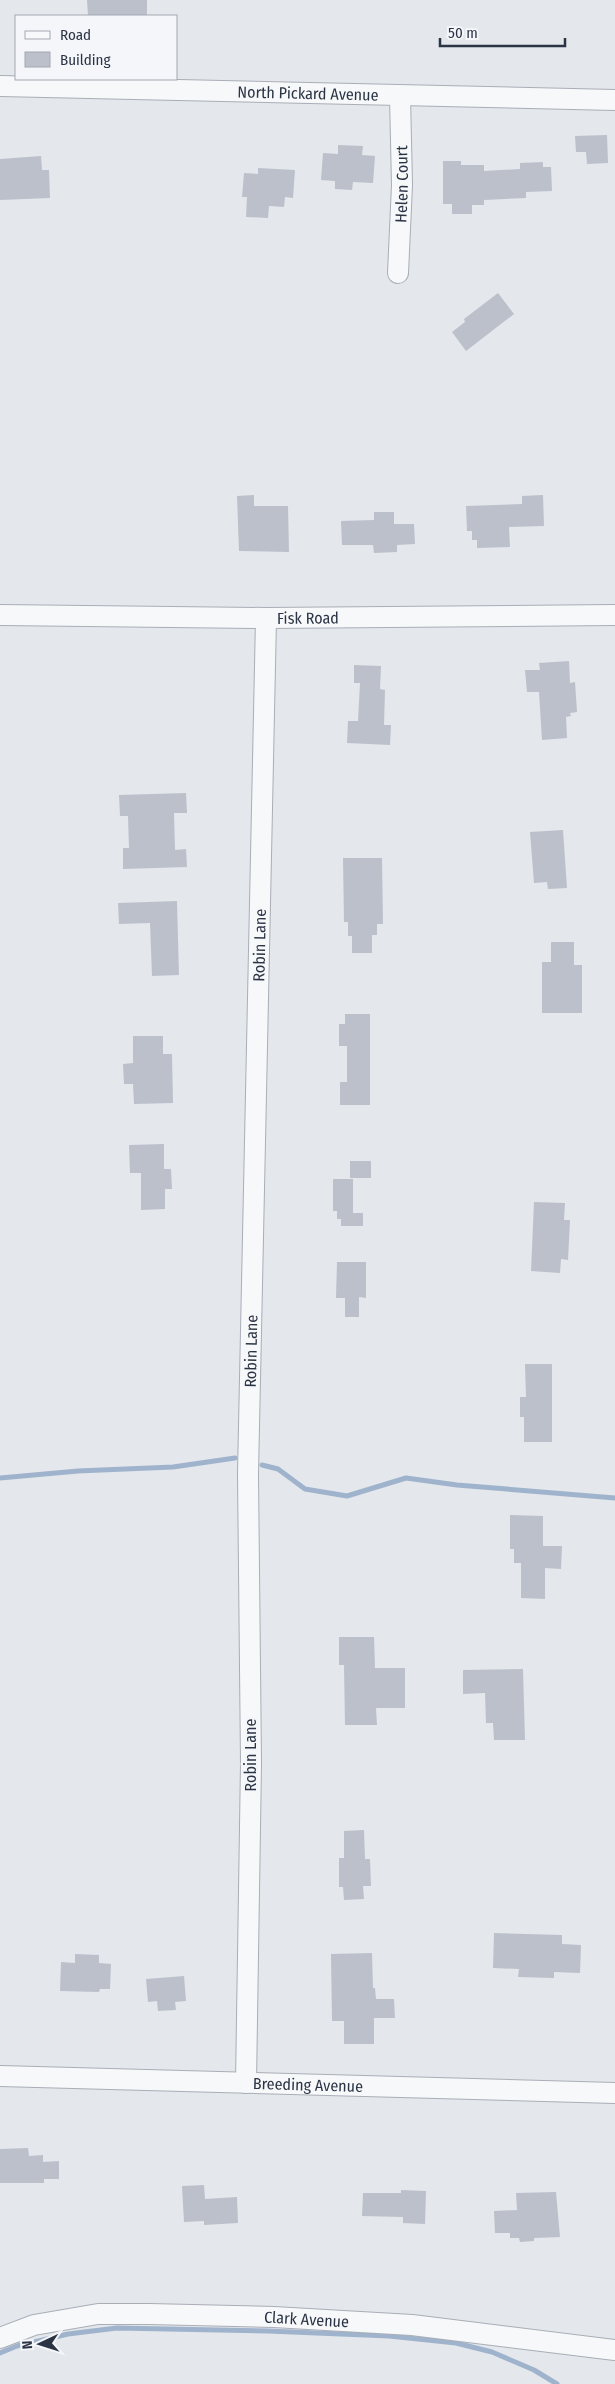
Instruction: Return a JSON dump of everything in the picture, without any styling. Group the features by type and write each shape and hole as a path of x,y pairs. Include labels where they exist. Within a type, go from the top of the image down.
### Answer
{"street":[{"name":"North Pickard Avenue","path":"0,86 615,100"},
{"name":"Helen Court","path":"398,273 402,185 400,96"},
{"name":"Fisk Road","path":"0,615 266,618 615,615"},
{"name":"Robin Lane","path":"246,2083 250,1763 248,1464 266,618"},
{"name":"Breeding Avenue","path":"0,2076 615,2093"},
{"name":"Clark Avenue","path":"0,2338 34,2325 98,2314 149,2314 274,2317 412,2325 615,2350"}],"building":[{"path":"87,0 147,0 147,15 88,15"},
{"path":"607,135 608,163 587,164 586,152 576,152 575,136"},
{"path":"338,145 363,146 362,155 375,156 373,183 353,182 352,190 335,189 335,181 321,180 323,153 338,154"},
{"path":"41,156 42,170 49,170 50,198 0,200 0,159"},
{"path":"443,161 461,161 461,165 484,165 484,171 520,169 520,163 543,162 543,167 551,167 552,191 526,192 526,198 484,200 484,205 472,205 472,214 452,214 452,204 443,204"},
{"path":"258,168 295,170 293,198 285,197 284,207 269,206 268,218 246,217 247,197 242,197 244,173 258,174"},
{"path":"498,293 514,314 466,351 452,332 465,322 464,319"},
{"path":"254,495 254,506 288,506 289,552 239,551 237,496"},
{"path":"543,495 544,526 509,527 510,547 477,548 477,540 472,540 472,531 467,531 466,506 522,504 522,496"},
{"path":"374,512 394,512 394,524 414,524 415,544 397,545 397,552 374,553 373,545 342,545 341,521 374,520"},
{"path":"569,661 570,683 575,682 577,712 570,713 571,716 566,717 567,738 542,740 539,692 527,692 525,670 540,670 539,663"},
{"path":"354,665 381,666 380,689 385,690 384,725 391,725 390,745 347,743 348,721 358,721 360,683 354,683"},
{"path":"186,793 187,813 174,813 175,850 186,849 187,867 123,869 123,848 129,848 128,816 120,816 119,795"},
{"path":"563,830 567,888 548,889 547,882 534,883 530,832"},
{"path":"343,858 382,858 383,924 377,924 377,935 372,935 372,953 352,953 352,936 348,936 348,922 344,922"},
{"path":"177,901 179,975 152,976 150,923 119,924 118,903"},
{"path":"551,942 574,942 574,965 582,965 582,1013 542,1013 542,962 551,962"},
{"path":"345,1014 370,1014 370,1105 340,1105 340,1082 347,1082 347,1046 339,1046 339,1024 345,1024"},
{"path":"133,1036 163,1036 163,1054 172,1054 173,1103 134,1104 133,1084 124,1084 123,1064 133,1063"},
{"path":"164,1144 164,1169 171,1169 172,1189 165,1189 165,1209 141,1210 141,1173 130,1173 129,1145"},
{"path":"350,1161 371,1161 371,1178 350,1178"},
{"path":"333,1179 353,1179 353,1213 363,1213 363,1226 341,1226 341,1219 337,1219 337,1211 333,1211"},
{"path":"534,1202 565,1203 564,1220 570,1220 568,1260 561,1259 560,1273 531,1271"},
{"path":"337,1262 366,1262 366,1298 359,1297 359,1317 345,1317 345,1298 336,1298"},
{"path":"525,1364 552,1364 552,1442 524,1442 524,1417 520,1417 520,1397 526,1397"},
{"path":"510,1515 543,1516 543,1546 562,1546 561,1569 545,1568 545,1599 521,1598 521,1563 514,1563 514,1549 510,1549"},
{"path":"339,1637 374,1637 375,1668 405,1668 405,1708 376,1708 377,1725 345,1725 344,1665 339,1665"},
{"path":"523,1669 525,1740 494,1740 493,1723 486,1723 485,1693 463,1694 463,1670"},
{"path":"364,1830 365,1859 370,1859 371,1886 363,1886 364,1899 344,1900 343,1887 339,1887 339,1858 344,1858 344,1831"},
{"path":"494,1933 562,1935 562,1944 581,1945 580,1973 554,1972 554,1978 518,1977 519,1969 493,1968"},
{"path":"372,1953 373,1988 375,1988 376,1999 394,1999 395,2018 374,2018 374,2044 344,2044 344,2021 332,2021 331,1954"},
{"path":"75,1954 99,1955 99,1963 111,1964 110,1989 100,1989 99,1992 60,1991 61,1962 75,1963"},
{"path":"184,1976 186,2001 175,2002 176,2010 158,2011 157,2001 148,2002 146,1979"},
{"path":"28,2148 29,2156 43,2155 43,2162 59,2161 59,2179 44,2179 44,2183 0,2183 0,2149"},
{"path":"204,2185 205,2199 237,2197 238,2223 204,2225 204,2221 184,2222 182,2186"},
{"path":"401,2190 426,2191 425,2224 403,2223 403,2217 362,2216 363,2193 401,2193"},
{"path":"556,2192 560,2237 534,2238 534,2241 520,2242 519,2238 510,2238 510,2233 495,2233 494,2211 517,2210 516,2193"}],"waterway":[{"path":"0,1478 78,1471 173,1467 235,1458"},
{"path":"262,1465 278,1469 305,1489 347,1496 406,1478 457,1485 615,1498"},
{"path":"0,2353 17,2346 68,2334 117,2328 389,2336 456,2343 492,2352 534,2370 557,2384"}]}
